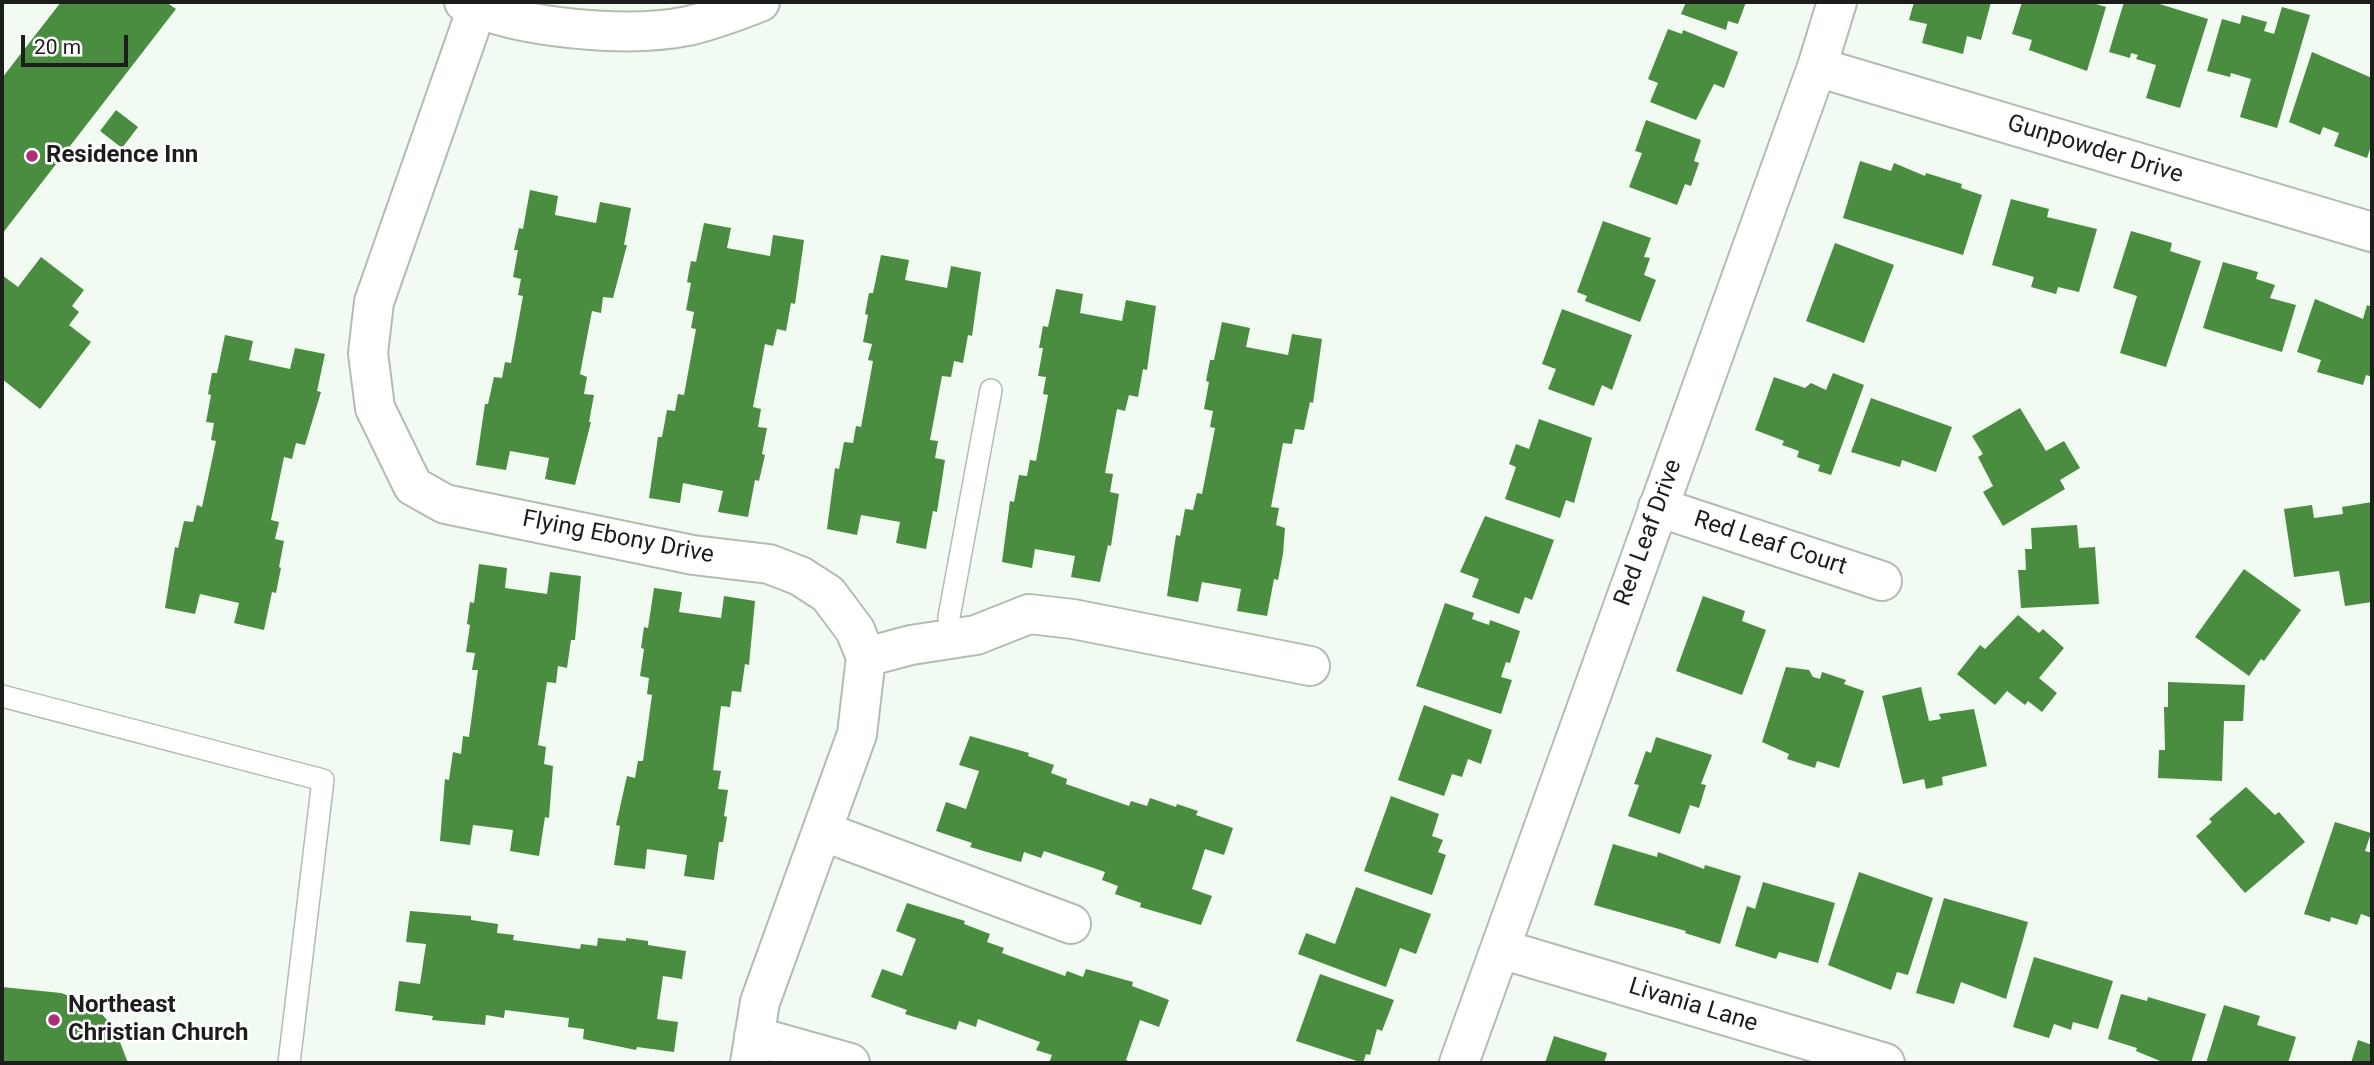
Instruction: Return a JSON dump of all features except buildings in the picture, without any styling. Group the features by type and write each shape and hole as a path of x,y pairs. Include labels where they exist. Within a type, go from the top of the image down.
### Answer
{"street":[{"path":"471,5 532,24 645,31 687,26 760,2"},
{"name":"Red Leaf Drive","path":"1458,1063 1817,67 1837,2"},
{"name":"Flying Ebony Drive","path":"471,5 374,302 368,352 375,408 412,486 445,504 694,555 769,564 790,572 828,594 855,630 866,657"},
{"name":"Gunpowder Drive","path":"1817,67 2372,232"},
{"name":"Red Leaf Court","path":"1658,508 1882,581"},
{"path":"850,1063 752,1050 760,1002 857,734 866,657 911,645 976,635 1029,614 1073,619 1310,666"},
{"path":"822,831 1071,924"},
{"name":"Livania Lane","path":"1500,949 1885,1063"}],"lane":[{"path":"951,640 949,617 991,390"},
{"path":"2,696 323,780 289,1063"}],"place":[{"name":"Residence Inn","path":"32,156"},
{"name":"Northeast Christian Church","path":"54,1020"}]}
